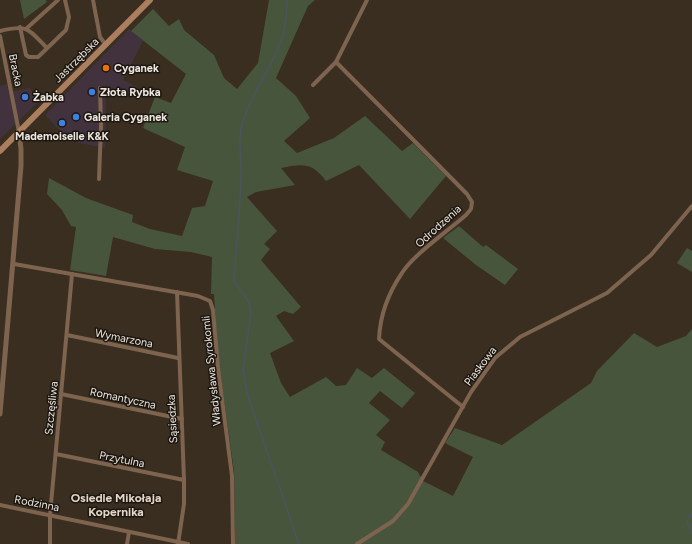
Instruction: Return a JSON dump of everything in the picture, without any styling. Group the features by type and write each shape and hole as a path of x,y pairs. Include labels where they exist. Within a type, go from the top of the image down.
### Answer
{"main road":[{"name":"Jastrzębska","path":"0,150 150,0"}],"street":[{"path":"50,0 56,1"},
{"path":"20,27 26,55 29,57 38,57 66,30 68,24 65,0"},
{"path":"93,0 100,37 106,45"},
{"path":"313,85 336,62 367,0"},
{"path":"27,28 56,1"},
{"path":"0,31 20,27 27,28 47,48"},
{"name":"Bracka","path":"0,36 19,132"},
{"name":"Odrodzenia","path":"336,62 467,194 472,202 471,209 466,215 426,249 402,272 387,302 380,326 379,339 463,407"},
{"path":"99,179 101,126 100,88"},
{"path":"0,414 3,356 14,264 21,166 22,149 19,132"},
{"name":"Piaskowa","path":"357,544 392,521 408,504 483,374 505,348 537,328 585,306 607,293 651,254 692,206"},
{"name":"Władysława Syrokomli","path":"14,264 205,297 210,301 213,310 218,368 232,476 232,544"},
{"name":"Szczęśliwa","path":"50,544 50,515 72,274"},
{"name":"Sąsiedzka","path":"177,292 178,358 184,480 184,504 178,543"},
{"name":"Wymarzona","path":"67,335 178,358"},
{"name":"Romantyczna","path":"62,394 182,419"},
{"name":"Przytulna","path":"56,454 184,480"},
{"name":"Rodzinna","path":"0,505 188,544"},
{"path":"126,544 129,532"}],"shaded area":[{"path":"129,29 143,41 123,80 137,87 135,93 117,97 106,96 105,148 74,142 63,134 45,115"},
{"path":"7,84 9,92 30,88 38,102 0,139 0,86"}],"green space":[{"path":"20,0 46,0 47,2 24,19"},
{"path":"269,0 315,0 308,6 276,78 296,96 310,118 284,141 297,153 334,138 365,116 402,151 413,143 446,176 410,219 359,165 326,181 316,170 311,167 301,165 281,168 295,185 256,192 247,197 277,231 264,244 270,249 261,260 301,307 293,314 284,311 276,316 294,341 270,353 281,383 290,397 326,377 336,386 346,385 357,368 372,378 384,368 415,393 402,408 380,391 369,403 390,420 376,435 385,442 381,450 418,472 423,481 453,496 473,457 445,443 455,428 502,445 591,383 597,371 634,333 657,347 686,336 692,329 692,544 235,544 234,471 218,357 214,294 211,294 212,257 191,252 155,249 113,237 106,276 70,270 76,227 71,226 62,210 47,194 49,178 86,198 133,215 132,222 150,229 182,236 192,208 205,206 213,181 177,170 185,147 143,128 155,97 171,103 186,74 131,31 153,9 169,26 179,19 184,30 214,55 224,78 237,89 258,63"},
{"path":"459,226 483,247 486,245 518,269 505,285 476,265 443,238"},
{"path":"687,248 692,251 692,272 677,263"}],"waterway":[{"path":"287,0 283,35 271,64 249,105 241,128 241,171 234,281 249,302 251,313 243,369 247,393 299,544"},
{"path":"692,512 687,523 692,531"}],"place":[{"name":"Cyganek","path":"106,68"},
{"name":"Złota Rybka","path":"92,92"},
{"name":"Żabka","path":"25,97"},
{"name":"Galeria Cyganek","path":"76,117"},
{"name":"Mademoiselle K&K","path":"62,123"}],"district":[{"name":"Osiedle Mikołaja Kopernika","path":"116,505"}]}
